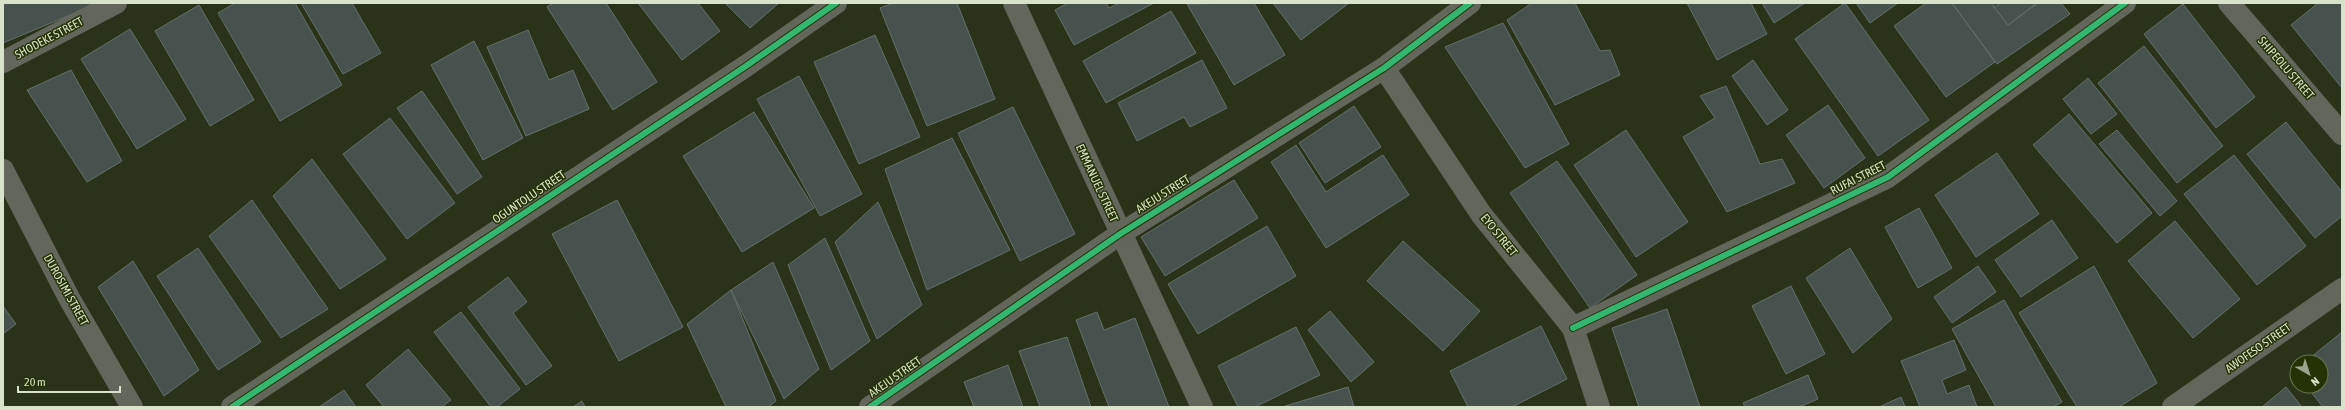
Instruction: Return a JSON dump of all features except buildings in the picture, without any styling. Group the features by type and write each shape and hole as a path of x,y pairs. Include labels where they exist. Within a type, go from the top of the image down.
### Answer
{"street":[{"name":"SHODEKE STREET","path":"3,62 116,3"},
{"name":"OGUNTOLU STREET","path":"232,407 746,66 836,3"},
{"name":"EMMANUEL STREET","path":"1014,3 1120,234 1202,407"},
{"name":"AKEJU STREET","path":"870,407 1120,234 1384,68 1470,3"},
{"name":"RUFAI STREET","path":"1574,328 1888,177 2125,3"},
{"name":"SHIPEOLU STREET","path":"2229,3 2342,134"},
{"name":"EYO STREET","path":"1384,68 1481,214 1574,328 1600,407"},
{"name":"DUROSIMI STREET","path":"3,170 69,298 132,407"},
{"name":"AWOFESO STREET","path":"2173,407 2342,289"}],"cycle path":[{"path":"232,407 746,66 836,3"},
{"path":"870,407 1120,234 1384,68 1470,3"},
{"path":"1573,328 1888,177 2125,3"}]}
